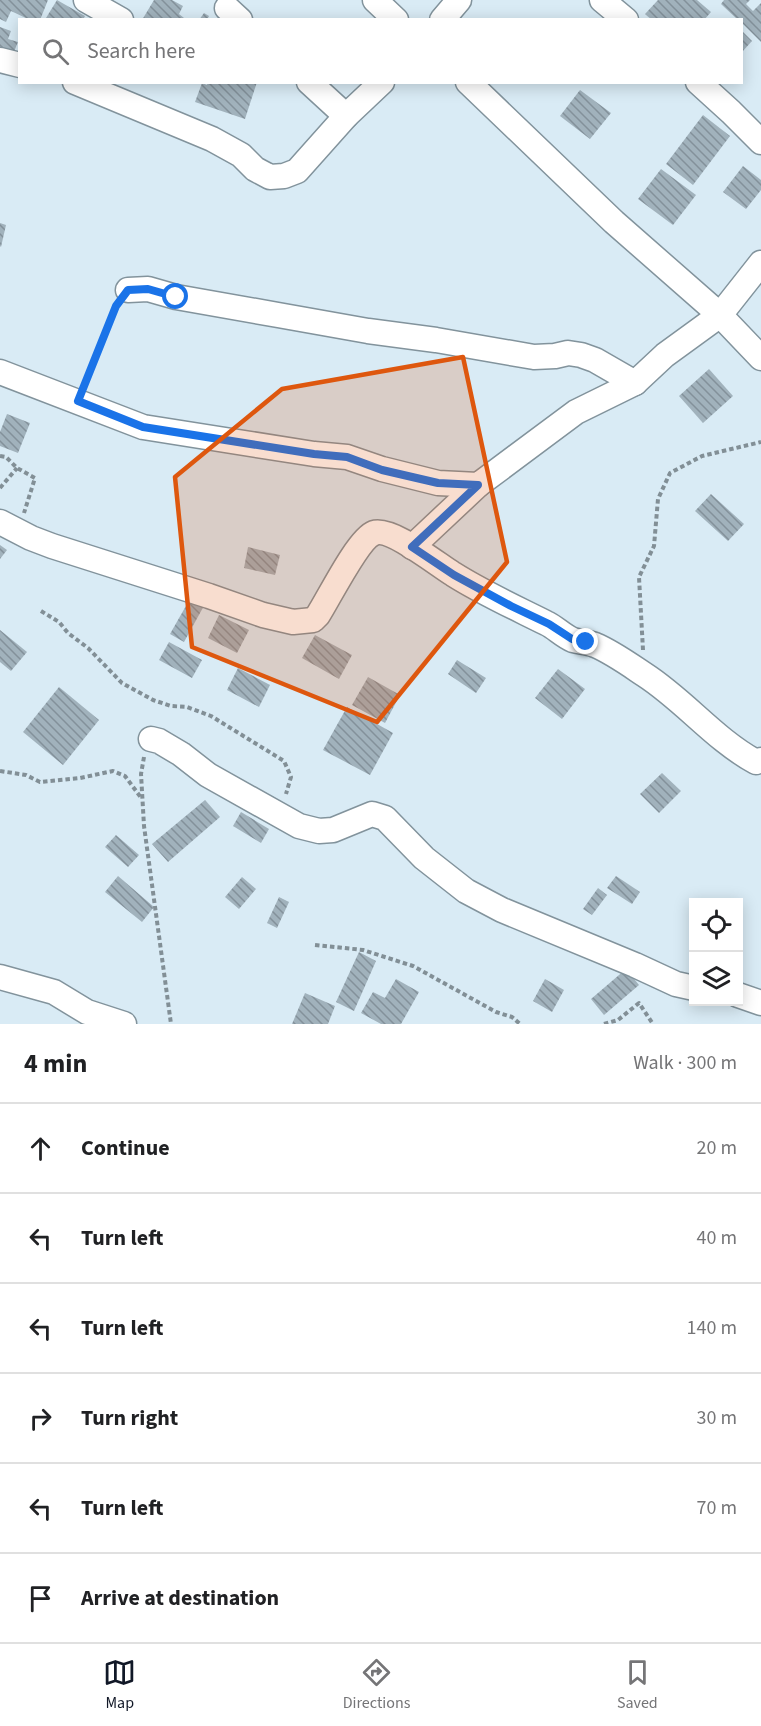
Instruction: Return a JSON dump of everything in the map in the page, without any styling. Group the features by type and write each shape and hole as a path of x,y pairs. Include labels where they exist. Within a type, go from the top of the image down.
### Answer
{"street":[{"path":"86,0 118,18"},
{"path":"375,0 394,18"},
{"path":"444,18 459,0"},
{"path":"602,0 624,18"},
{"path":"0,60 18,64"},
{"path":"80,84 212,139 241,155 255,169 270,177 284,176 297,171 346,116 380,84"},
{"path":"311,84 346,116"},
{"path":"470,84 614,222 720,315 761,358"},
{"path":"700,84 761,142"},
{"path":"412,547 478,485 576,412 635,383 665,354 720,315 761,263"},
{"path":"128,290 148,289 176,297 278,315 534,357 568,353 581,355 595,360 635,383"},
{"path":"0,372 143,427 314,454 347,457 382,470 438,483 478,485"},
{"path":"8,526 31,538 73,553 263,615 293,621 313,620 343,571 368,537 376,532 383,532 412,547 454,575 549,624 572,639 597,646 673,694 737,752 756,762 761,760"},
{"path":"151,740 159,741 181,754 208,776 299,826 318,831 333,830 372,814 385,818 424,858 466,891 502,910 676,984 689,987"},
{"path":"0,977 54,992 87,1012 124,1024"},
{"path":"743,997 761,1003"}],"path":[{"path":"78,401 116,306 128,290"},
{"path":"645,675 639,577 654,546 658,499 670,473 702,456 761,442"},
{"path":"0,456 6,457 17,468 35,478 29,502 8,526"},
{"path":"0,488 17,468"},
{"path":"41,611 58,622 101,660 122,683 136,692 171,706 187,707 212,716 284,761 291,777 279,816"},
{"path":"151,740 147,742 141,774 144,826 171,1024"},
{"path":"0,771 26,775 40,782 48,782 113,771 125,776 143,800"},
{"path":"315,945 363,950 413,966 443,985 496,1012 512,1017 519,1024"},
{"path":"604,1024 618,1020 639,1003 653,1024"}],"highlighted area":[{"path":"463,357 507,562 377,722 192,647 175,477 282,389"}],"building":[{"path":"0,0 48,0 41,18 26,18 11,11 6,22 0,19"},
{"path":"57,0 85,16 84,18 46,18"},
{"path":"154,0 172,0 183,6 179,14 184,18 143,18"},
{"path":"658,0 697,0 711,12 706,18 650,18 645,14"},
{"path":"724,0 750,0 746,4 753,11 761,3 761,42 743,24 743,18 736,18 721,4"},
{"path":"204,13 209,16 208,18 200,18"},
{"path":"0,27 11,31 8,39 18,42 13,54 0,49"},
{"path":"743,32 752,41 743,51"},
{"path":"202,84 256,84 245,119 195,102"},
{"path":"580,90 611,113 590,139 560,116"},
{"path":"703,115 730,136 693,185 666,164"},
{"path":"743,166 761,180 761,190 746,209 723,192"},
{"path":"661,169 696,195 673,225 638,199"},
{"path":"0,223 6,225 1,247 0,246"},
{"path":"709,369 733,396 703,423 679,396"},
{"path":"7,414 30,423 18,453 0,446 0,432"},
{"path":"711,494 744,524 728,541 695,511"},
{"path":"0,545 7,550 0,559"},
{"path":"248,547 280,555 275,575 244,568"},
{"path":"191,597 205,604 184,642 170,634"},
{"path":"219,615 249,630 237,653 208,638"},
{"path":"0,630 27,652 11,671 0,662"},
{"path":"315,635 352,655 339,679 302,658"},
{"path":"169,642 202,660 192,678 159,660"},
{"path":"457,660 486,678 476,693 448,674"},
{"path":"238,668 270,685 259,707 227,690"},
{"path":"558,669 585,689 562,719 535,698"},
{"path":"368,677 400,695 385,723 352,705"},
{"path":"59,687 99,720 63,765 23,732"},
{"path":"347,707 393,733 370,775 323,750"},
{"path":"662,773 681,791 659,813 640,794"},
{"path":"205,800 220,817 168,862 152,844"},
{"path":"241,812 269,829 261,843 233,826"},
{"path":"116,835 139,855 128,867 105,847"},
{"path":"118,876 154,907 142,922 105,892"},
{"path":"616,876 640,892 632,904 607,888"},
{"path":"242,877 256,889 239,909 225,897"},
{"path":"598,888 607,895 592,915 583,909"},
{"path":"279,897 289,902 277,928 267,923"},
{"path":"359,952 376,961 354,1011 336,1002"},
{"path":"626,969 639,985 604,1015 591,999"},
{"path":"396,979 419,992 401,1024 381,1024 361,1013 373,992 385,998"},
{"path":"545,979 564,990 552,1012 533,1001"},
{"path":"305,993 335,1006 328,1024 292,1024"}],"route":[{"path":"176,297 148,289 128,290 116,306 78,401 143,427 314,454 347,457 382,470 438,483 478,485 412,547 454,575 549,624 572,639 586,642"}]}
